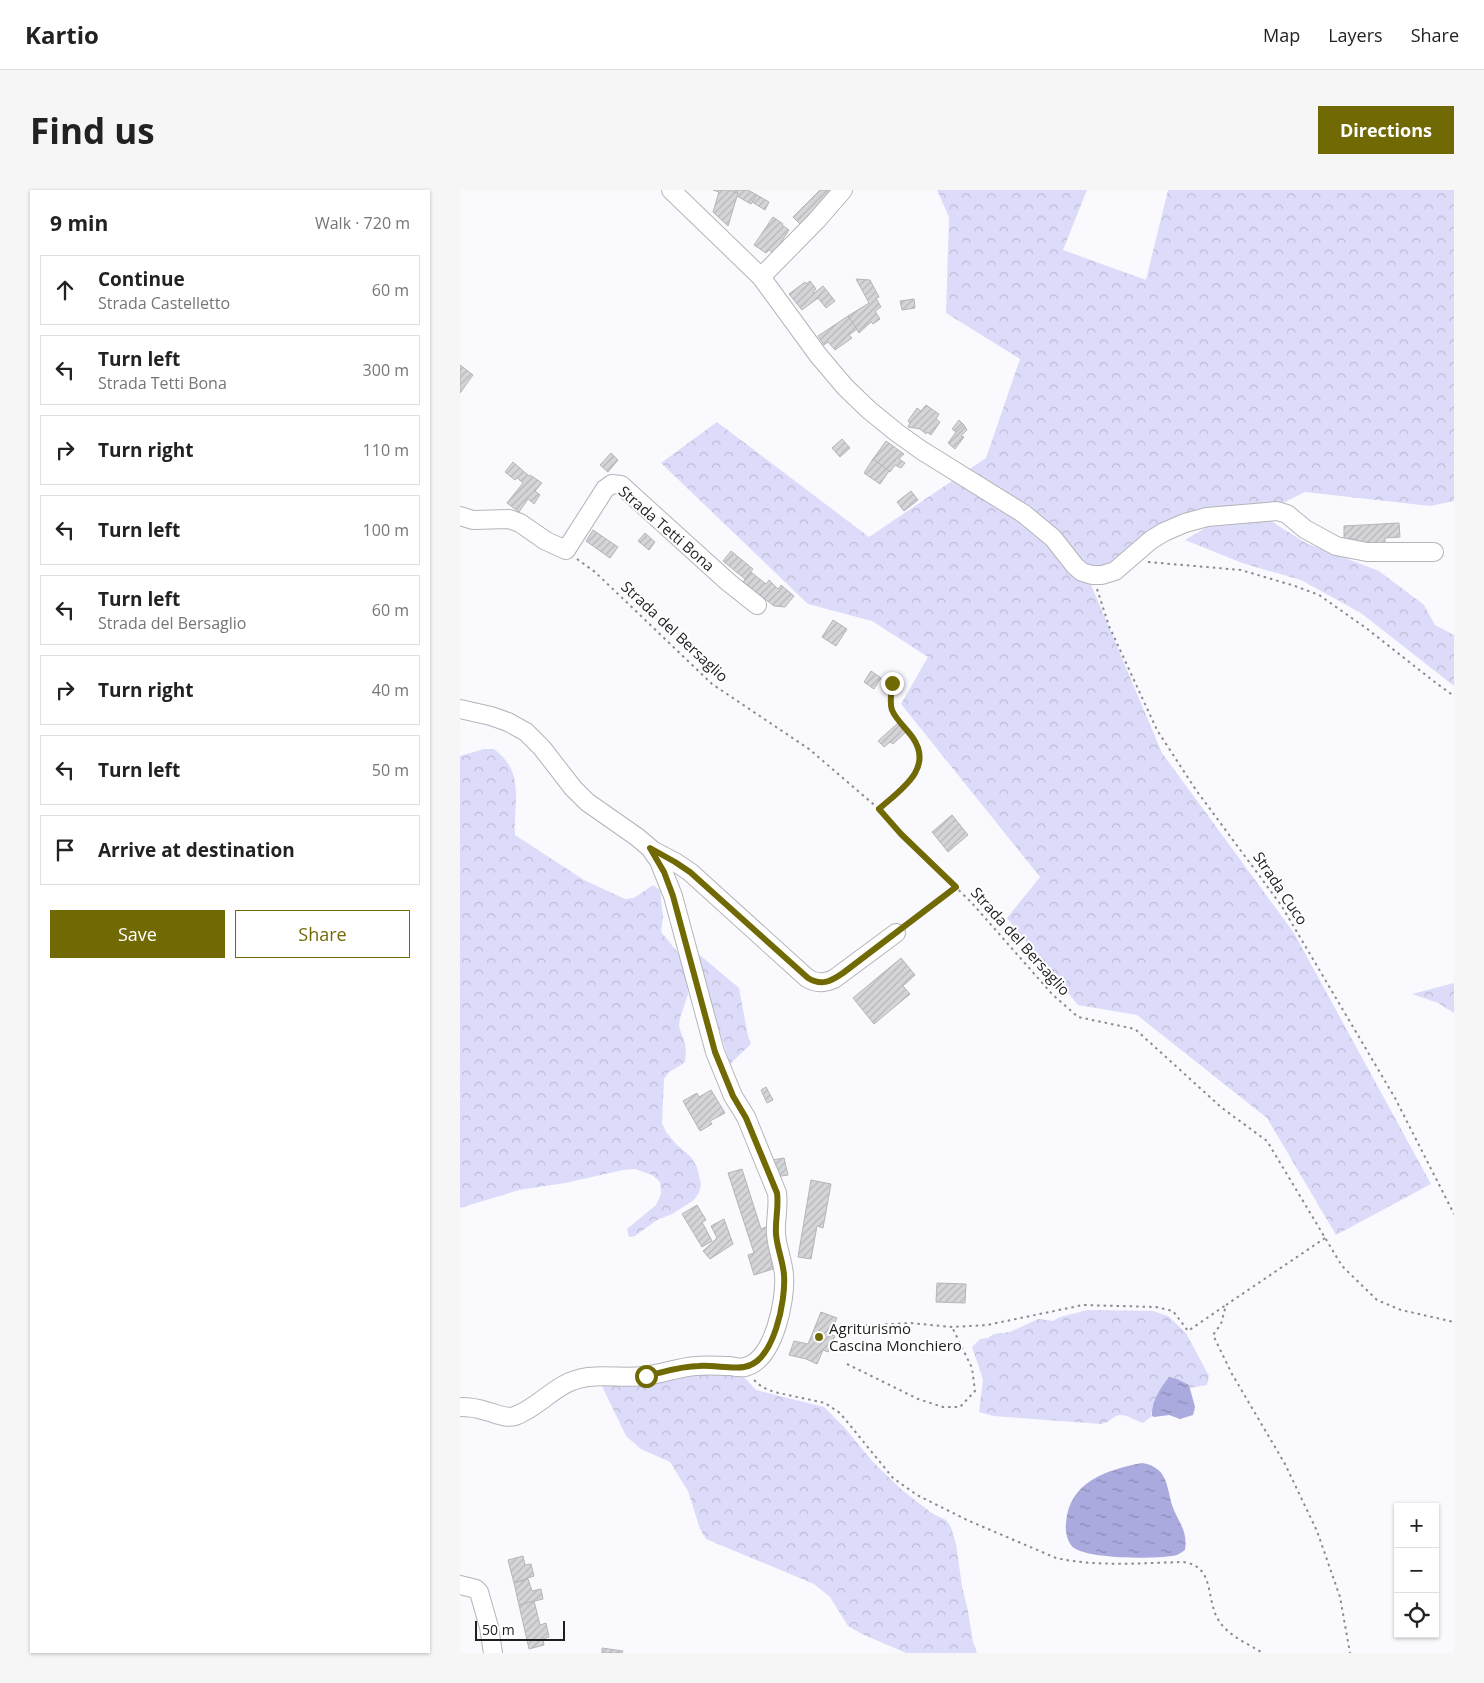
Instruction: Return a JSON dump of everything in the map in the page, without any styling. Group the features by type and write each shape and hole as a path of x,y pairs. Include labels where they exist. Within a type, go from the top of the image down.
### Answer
{"street":[{"path":"671,190 761,277 818,355 845,387 869,410 908,441 1024,514 1054,538 1075,566 1082,572 1102,575 1115,571 1151,540 1164,532 1207,516 1277,511 1287,514 1305,529 1336,546 1367,552 1434,552"},
{"path":"761,277 817,220 843,190"},
{"name":"Strada Tetti Bona","path":"566,550 605,489 612,484 620,485 728,582 757,604"},
{"path":"460,516 472,520 509,519 520,523 546,541 566,550"},
{"path":"460,709 500,719 526,732 542,748 573,788 587,802 650,848 690,872 808,978 815,982 834,979 896,933"},
{"path":"460,1407 471,1407 502,1416 514,1416 527,1410 557,1388 579,1378 646,1376 684,1367 697,1366 745,1367 754,1363 766,1351 772,1340 780,1315 784,1293 782,1259 776,1236 779,1204 777,1193 746,1118 733,1096 715,1052 673,896 664,872 650,848"},
{"path":"460,1584 476,1589 479,1592 490,1627 493,1653"}],"path":[{"name":"Strada del Bersaglio","path":"566,550 595,572 712,684 809,749 879,809 901,834 971,902 1052,994 1078,1017 1135,1029 1222,1108 1267,1141 1342,1266 1377,1300 1401,1310 1454,1322"},
{"path":"1126,562 1241,570 1311,592 1366,628 1454,696"},
{"name":"Strada Cuco","path":"1092,575 1109,626 1156,730 1196,790 1281,905 1395,1098 1454,1214"},
{"path":"879,809 904,786 919,769 921,762 920,752 914,739 891,708 892,683"},
{"path":"896,933 956,887"},
{"path":"858,1326 910,1323 952,1328 987,1325 1084,1306 1156,1307 1173,1311 1188,1331 1325,1238"},
{"path":"1226,1305 1221,1324 1213,1335 1232,1374 1285,1464 1317,1531 1340,1597 1350,1653"},
{"path":"847,1364 918,1399 943,1407 960,1407 975,1391 972,1368 952,1328"},
{"path":"745,1367 762,1387 774,1392 825,1403 840,1413 893,1478 917,1495 967,1520 1056,1558 1069,1561 1122,1564 1183,1562 1198,1567 1204,1573 1214,1611 1224,1628 1264,1653"}],"green space":[{"path":"937,190 1087,190 1063,250 1146,280 1168,190 1454,190 1454,501 1430,506 1305,492 1277,506 1209,508 1148,530 1112,564 1101,570 1084,568 1162,753 1294,933 1431,1184 1336,1235 1267,1118 1137,1015 1078,1005 1007,918 1040,877 901,704 928,657 872,621 808,604 661,463 717,422 869,537 986,458 1020,359 946,313 949,217"},
{"path":"1269,520 1306,543 1379,571 1424,605 1435,625 1454,635 1454,686 1361,613 1301,580 1242,563 1185,540 1207,527"},
{"path":"484,749 494,749 504,758 514,778 516,789 515,835 584,880 625,899 634,898 653,885 660,890 663,917 661,932 680,955 687,978 688,994 679,1027 685,1043 685,1062 669,1072 664,1079 662,1123 666,1132 677,1145 691,1157 697,1167 701,1184 699,1193 694,1200 672,1214 657,1220 635,1236 629,1237 627,1229 656,1205 661,1194 660,1182 652,1175 635,1169 519,1190 460,1208 460,756"},
{"path":"695,951 739,988 751,1044 730,1064"},
{"path":"1454,983 1454,1013 1438,1003 1412,994"},
{"path":"1088,1310 1153,1311 1168,1316 1186,1333 1209,1376 1207,1385 1190,1388 1189,1385 1151,1413 1152,1416 1143,1423 1122,1415 1101,1424 993,1416 979,1412 983,1379 972,1347 980,1339 988,1338 994,1334 1010,1332 1038,1319 1053,1321 1060,1317"},
{"path":"701,1372 738,1374 745,1378 756,1390 824,1407 844,1427 873,1462 902,1490 933,1514 946,1520 951,1527 956,1544 962,1586 973,1642 977,1653 906,1653 848,1626 830,1597 814,1584 706,1539 700,1529 688,1491 670,1462 641,1449 626,1436 599,1380"}],"water":[{"path":"1169,1377 1189,1385 1195,1407 1193,1415 1180,1419 1169,1415 1152,1416 1155,1400"},
{"path":"1142,1463 1156,1468 1164,1478 1172,1505 1184,1531 1185,1550 1174,1556 1136,1558 1093,1554 1074,1548 1068,1540 1066,1526 1069,1509 1074,1497 1082,1487 1103,1474"}],"building":[{"path":"713,190 729,190 738,193 728,226 713,212 719,192"},
{"path":"734,190 748,190 757,195 751,204 737,196 738,193 733,192"},
{"path":"820,190 837,190 802,226 793,217"},
{"path":"757,195 769,202 765,210 752,202"},
{"path":"773,217 789,230 774,253 769,250 766,253 754,245"},
{"path":"856,279 870,280 879,297 876,298 881,307 875,311 880,319 873,324 871,322 859,333 848,316 869,303"},
{"path":"810,281 816,289 814,293 823,286 835,301 826,308 818,298 802,310 789,294 805,282 806,284"},
{"path":"914,299 915,308 902,310 900,301"},
{"path":"848,316 857,329 849,335 852,338 835,350 828,342 824,345 818,336"},
{"path":"460,365 473,375 460,393"},
{"path":"926,405 939,414 936,419 940,422 931,435 927,432 926,434 920,429 908,427 910,423 908,421 917,408 921,411"},
{"path":"959,420 964,425 956,432 952,429"},
{"path":"964,425 967,430 961,436 964,437 955,449 948,443"},
{"path":"842,439 850,448 840,457 832,448"},
{"path":"886,441 904,454 899,459 905,463 901,468 895,465 890,472 873,459"},
{"path":"611,453 618,460 608,472 600,465"},
{"path":"873,459 889,471 880,484 864,473"},
{"path":"513,462 529,476 542,483 535,491 540,495 534,504 528,499 519,512 507,503 523,483 517,478 515,480 505,472"},
{"path":"911,491 918,500 904,511 897,502"},
{"path":"1399,523 1400,537 1385,538 1385,544 1369,545 1369,542 1357,543 1356,539 1344,539 1344,526"},
{"path":"593,530 618,547 610,558 586,541"},
{"path":"645,533 655,542 649,550 638,541"},
{"path":"731,551 753,569 745,579 723,561"},
{"path":"751,572 766,584 769,580 778,589 781,585 794,596 785,607 774,606 743,582"},
{"path":"833,620 847,629 836,646 822,637"},
{"path":"871,671 881,678 874,689 864,682"},
{"path":"898,723 906,732 893,744 890,742 884,747 878,741"},
{"path":"952,815 968,835 948,852 932,832"},
{"path":"901,958 915,975 903,986 910,994 874,1024 853,998"},
{"path":"766,1087 773,1100 767,1103 761,1090"},
{"path":"711,1090 725,1113 710,1121 712,1124 700,1131 683,1101 697,1093 699,1097"},
{"path":"784,1158 788,1175 775,1177 772,1160"},
{"path":"742,1169 761,1229 766,1227 776,1261 771,1263 773,1269 754,1275 748,1255 754,1253 728,1173"},
{"path":"811,1180 831,1184 823,1228 817,1226 811,1259 798,1257"},
{"path":"697,1205 706,1220 702,1222 712,1241 702,1247 682,1214"},
{"path":"724,1219 733,1244 710,1259 703,1251 717,1238 711,1226"},
{"path":"937,1283 966,1284 965,1303 936,1302"},
{"path":"821,1312 837,1318 830,1334 835,1336 828,1352 823,1350 817,1364 789,1355 794,1341 808,1344"},
{"path":"523,1556 525,1565 531,1564 534,1576 514,1583 508,1560"},
{"path":"528,1579 532,1591 541,1589 543,1599 519,1605 514,1583"},
{"path":"534,1601 540,1625 546,1623 549,1637 543,1639 544,1645 529,1649 519,1605"},
{"path":"602,1648 623,1651 622,1653 602,1653"}],"place":[{"name":"Agriturismo Cascina Monchiero","path":"819,1337"}],"route":[{"path":"646,1376 684,1367 745,1367 754,1363 766,1351 772,1340 780,1315 784,1293 782,1259 776,1236 779,1204 777,1193 746,1118 733,1096 715,1052 673,896 664,872 650,848 690,872 808,978 815,982 824,982 834,979 843,973 956,887 901,834 879,809 904,786 919,769 921,762 920,752 914,739 891,708 892,683"}]}
